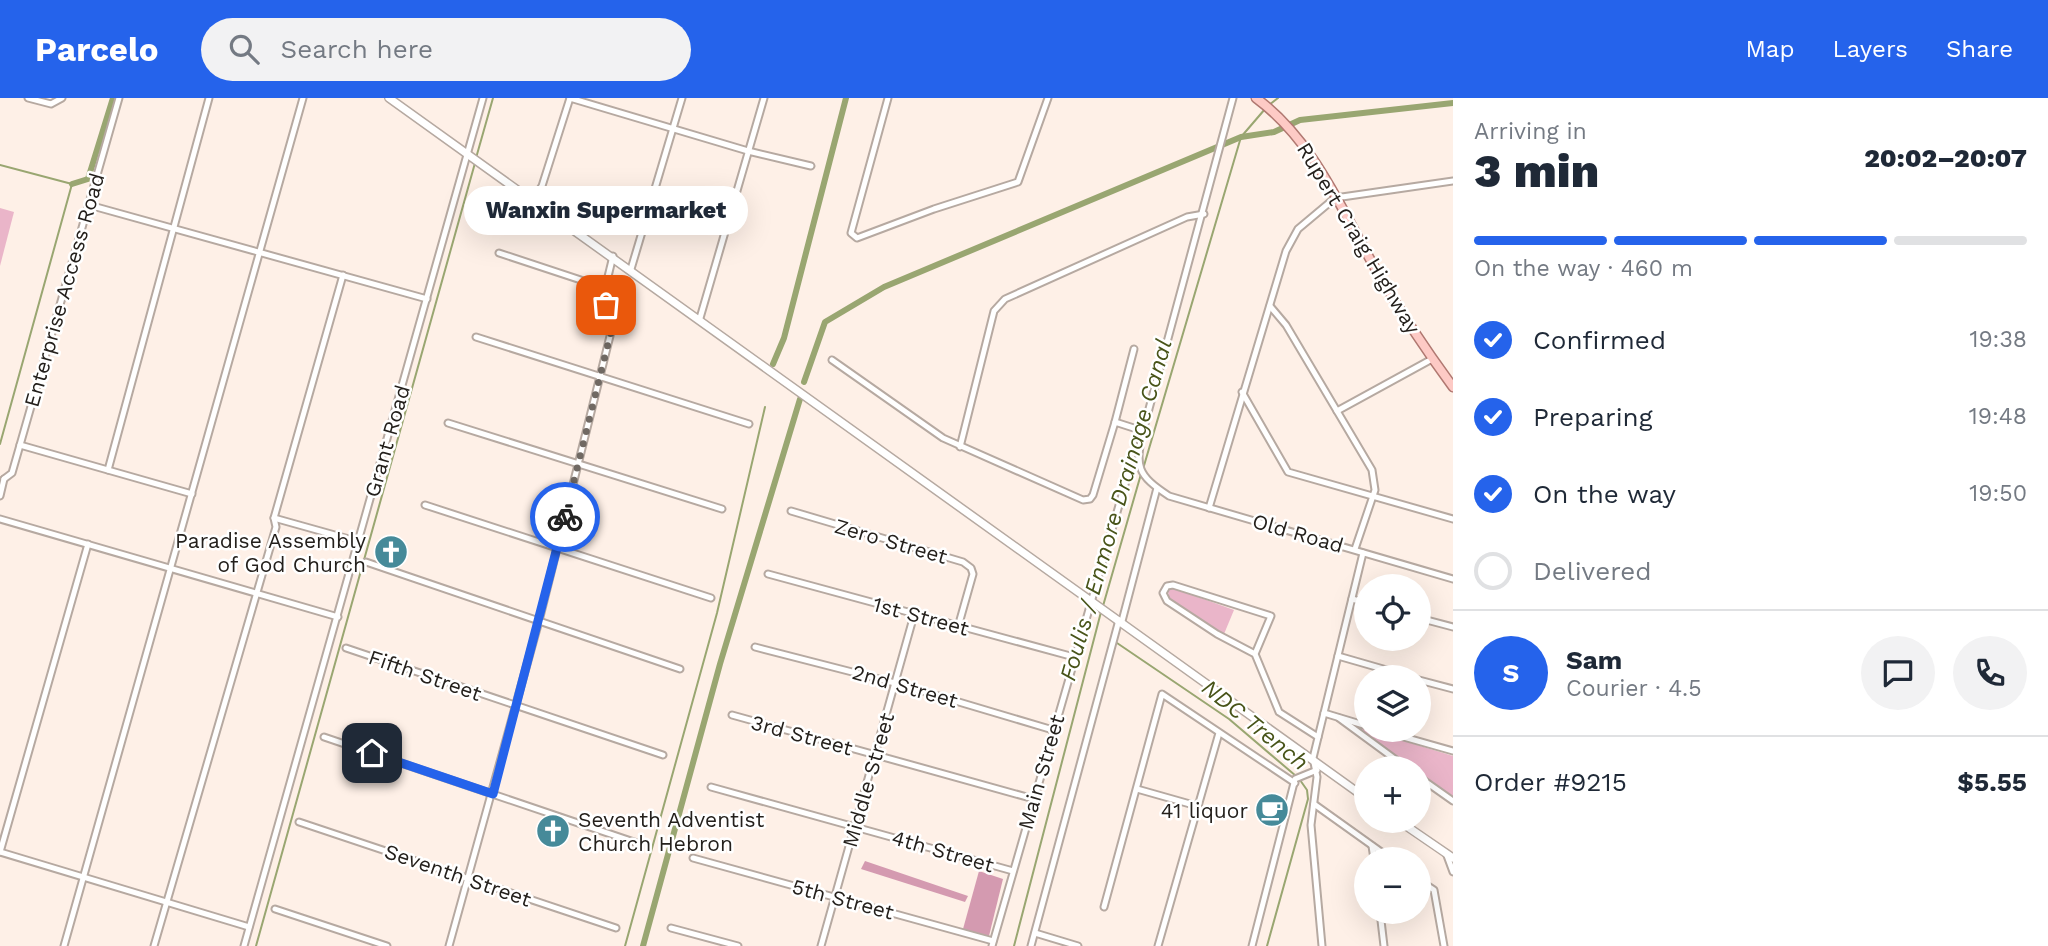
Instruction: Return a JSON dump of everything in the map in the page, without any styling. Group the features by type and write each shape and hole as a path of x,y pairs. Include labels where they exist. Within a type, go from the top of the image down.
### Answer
{"main road":[{"path":"390,98 467,155 631,266 801,394 1110,612 1354,789"},
{"name":"Rupert Craig Highway","path":"1256,98 1286,122 1308,148 1335,198 1433,359 1453,387"},
{"path":"1417,833 1449,855"}],"street":[{"path":"28,98 51,104 62,98"},
{"name":"Enterprise Access Road","path":"0,496 2,478 12,473 119,98"},
{"path":"108,470 209,98"},
{"path":"64,946 303,98"},
{"name":"Grant Road","path":"244,946 483,98"},
{"path":"534,198 541,186 570,98 748,152 811,166"},
{"path":"631,266 638,255 682,98"},
{"path":"700,318 764,98"},
{"path":"888,98 850,233 857,238 933,209 1018,182 1048,98"},
{"name":"Main Street","path":"993,943 1090,598 1128,474 1138,462 1143,431 1222,151 1233,98"},
{"path":"1209,508 1286,251 1298,229 1335,198 1453,181"},
{"path":"89,205 428,299"},
{"path":"960,447 994,311 1006,299 1186,217 1204,214"},
{"path":"499,253 605,288"},
{"path":"449,946 493,794 601,376 612,328 605,288 613,256"},
{"path":"154,946 276,527 274,518 344,275"},
{"path":"1270,306 1286,325 1372,470 1376,483 1374,496 1355,550"},
{"path":"475,337 749,424"},
{"path":"832,360 943,438 1083,500 1090,499 1115,422 1134,349"},
{"path":"1337,411 1433,359"},
{"path":"1242,392 1288,472 1453,519"},
{"path":"1115,422 1143,431"},
{"path":"448,423 722,509"},
{"path":"20,445 192,494"},
{"name":"Old Road","path":"1138,462 1147,481 1168,496 1453,579"},
{"path":"1031,946 1157,488"},
{"path":"425,505 711,598"},
{"name":"Zero Street","path":"791,511 963,562 971,568 973,574 958,626"},
{"path":"274,518 349,539"},
{"path":"0,519 338,617"},
{"path":"88,544 0,852 250,927"},
{"path":"1322,946 1311,825 1317,770 1313,758 1363,553"},
{"path":"366,562 680,669"},
{"name":"1st Street","path":"768,574 1074,657"},
{"path":"1255,654 1271,616 1173,585 1167,586 1163,593 1167,601 1217,634 1255,654 1279,712 1318,737"},
{"name":"Middle Street","path":"821,946 914,615"},
{"path":"1431,621 1453,627"},
{"name":"2nd Street","path":"755,647 895,682 1053,730"},
{"name":"Fifth Street","path":"346,648 663,755"},
{"path":"1338,656 1369,665"},
{"path":"1431,684 1453,690"},
{"path":"1104,907 1162,694 1295,781"},
{"path":"1324,713 1354,722"},
{"name":"3rd Street","path":"732,716 1034,799"},
{"path":"1339,718 1391,756"},
{"path":"1158,946 1219,733"},
{"path":"324,737 637,843"},
{"path":"1421,742 1453,751"},
{"path":"1252,946 1295,781 1317,770"},
{"path":"1431,786 1453,802"},
{"name":"4th Street","path":"711,787 1013,871"},
{"path":"1137,789 1197,806"},
{"path":"1314,804 1372,846"},
{"name":"Seventh Street","path":"299,822 616,929"},
{"path":"1449,855 1453,872"},
{"name":"5th Street","path":"693,859 835,896 993,943"},
{"path":"1431,888 1434,890 1444,946"},
{"path":"275,909 387,946"},
{"path":"1381,924 1384,946"},
{"path":"671,928 738,946"},
{"path":"1035,933 1078,946"}],"shaded area":[{"path":"665,197 688,204 684,220 659,214"},
{"path":"0,208 14,212 0,266"},
{"path":"1173,588 1234,610 1224,634 1169,598 1168,591"},
{"path":"1377,742 1407,742 1453,756 1453,797 1431,781 1431,756 1396,756"},
{"path":"865,861 968,896 965,902 861,869"},
{"path":"979,871 1003,879 989,936 963,929"}],"waterway":[{"path":"72,184 88,179 113,98"},
{"path":"476,158 493,98"},
{"path":"773,364 784,338 846,98"},
{"name":"Foulis / Enmore Drainage Canal","path":"1269,105 1278,98"},
{"path":"804,382 825,322 884,287 1241,137 1274,132 1300,120 1453,103"},
{"name":"Foulis / Enmore Drainage Canal","path":"1143,469 1241,137 1265,109"},
{"path":"256,946 475,163"},
{"path":"0,165 72,184 0,444"},
{"path":"643,946 720,664 800,399"},
{"path":"625,946 717,613 765,407"},
{"name":"Foulis / Enmore Drainage Canal","path":"1103,606 1141,474"},
{"name":"Foulis / Enmore Drainage Canal","path":"1014,946 1101,612"},
{"name":"NDC Trench","path":"1117,643 1229,719 1296,776"},
{"name":"NDC Trench","path":"1267,946 1308,799 1307,790 1300,780"}],"way so far":[{"path":"565,517 612,328 611,315 606,305"}],"place":[{"name":"Wanxin Supermarket","path":"606,305"},
{"name":"Paradise Assembly of God Church","path":"391,552"},
{"name":"41 liquor","path":"1272,810"},
{"name":"Seventh Adventist Church Hebron","path":"553,831"}],"route":[{"path":"372,753 493,794 565,517"}]}
